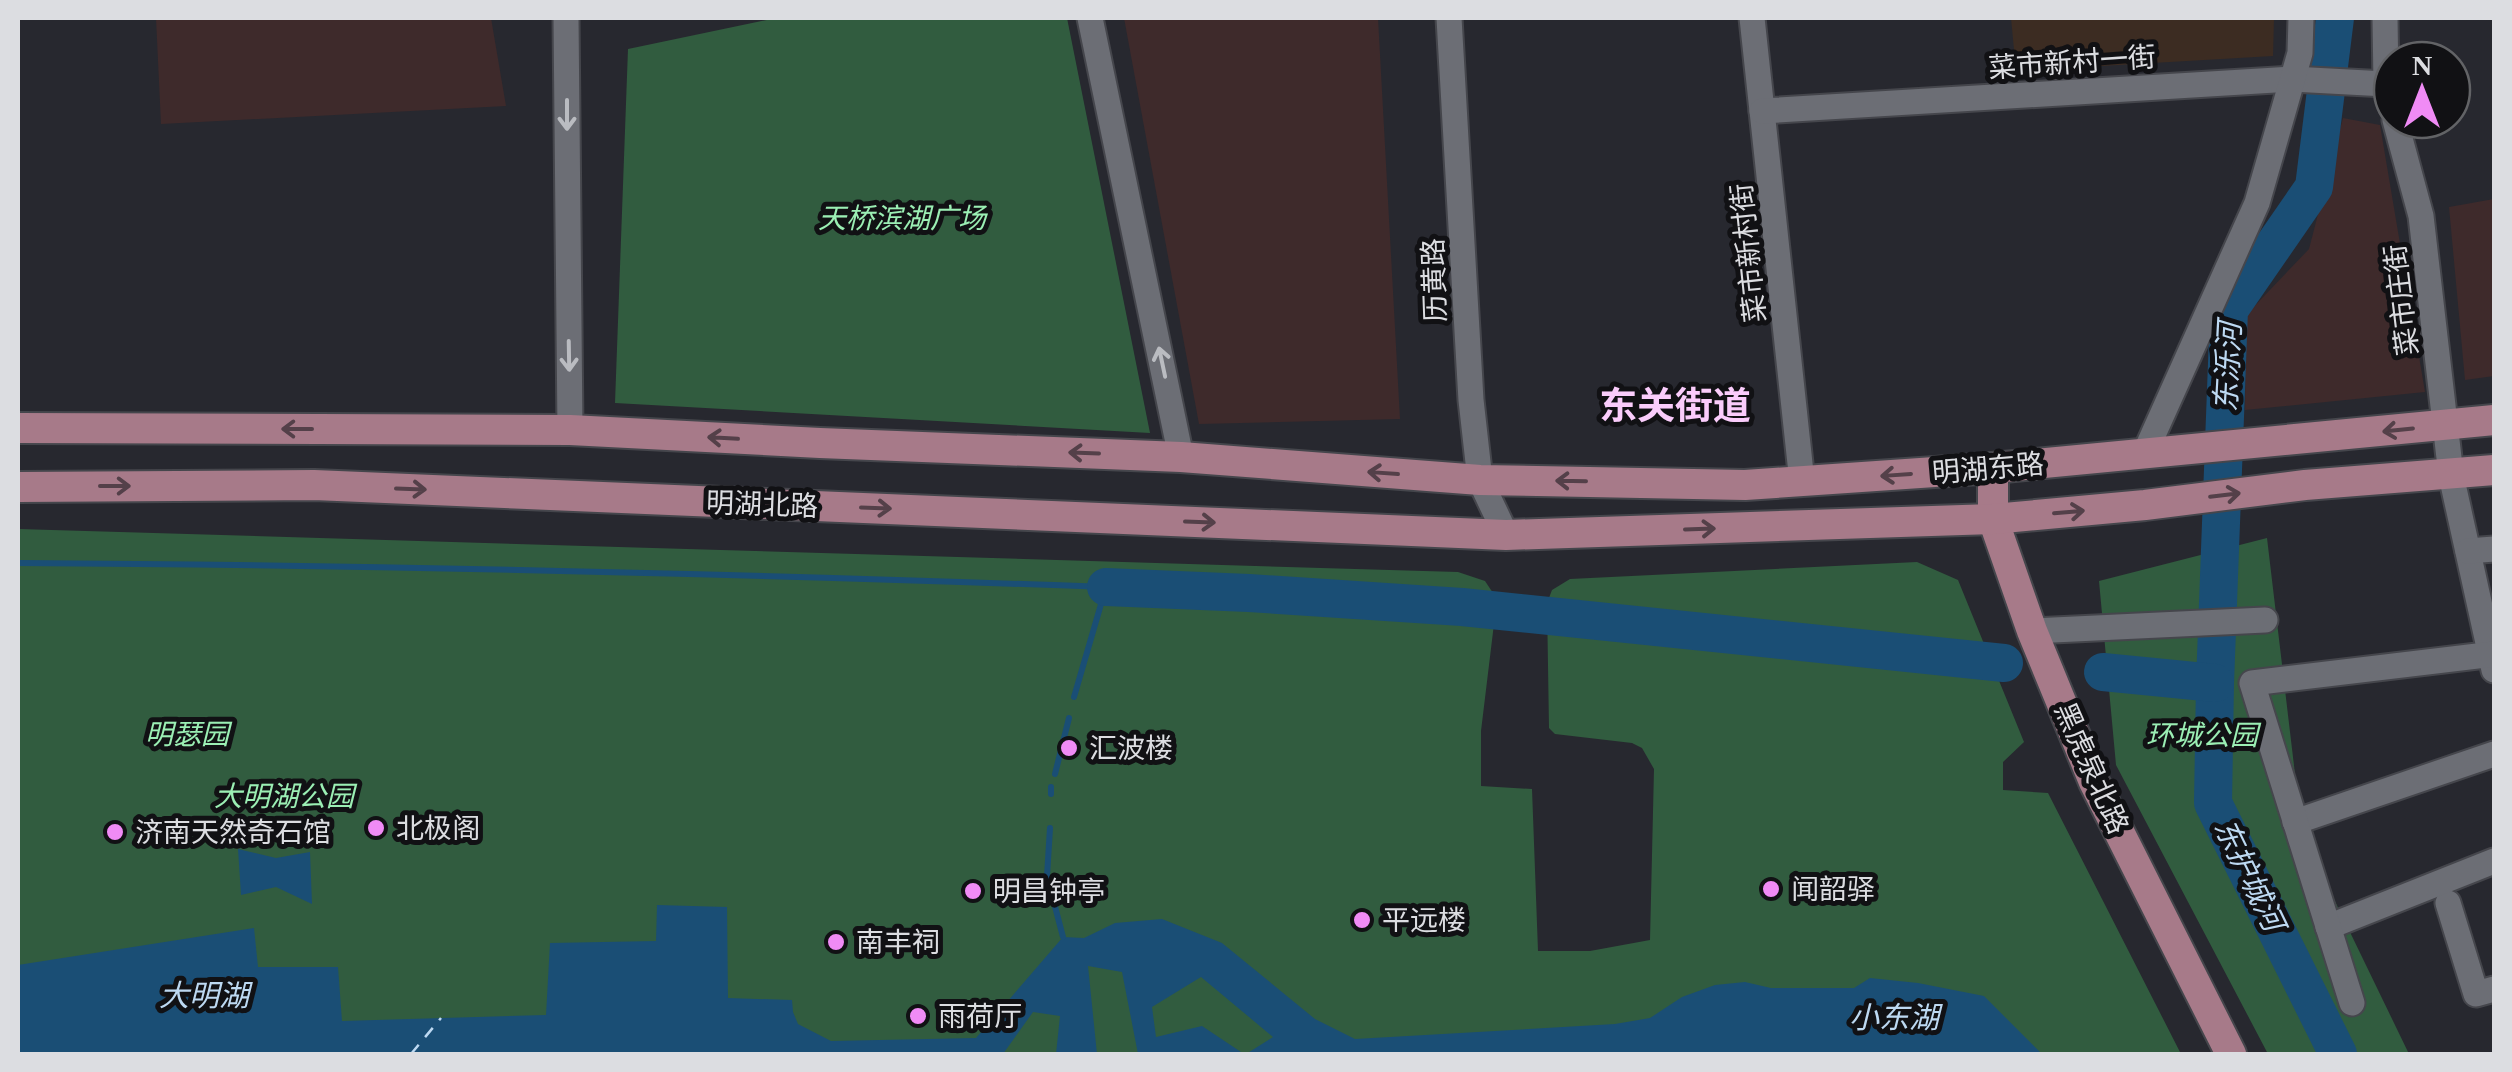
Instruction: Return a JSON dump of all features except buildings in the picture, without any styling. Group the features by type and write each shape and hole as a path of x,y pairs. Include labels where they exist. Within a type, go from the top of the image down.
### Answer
{"main road":[{"name":"明湖东路","path":"1480,480 1745,485 1802,482 2145,455 2494,420"},
{"path":"18,428 570,430 1181,457 1480,480"},
{"name":"黑虎泉北路","path":"1993,468 1993,519 2032,631 2094,782 2231,1054"},
{"name":"明湖东路","path":"1506,534 1993,519 2305,485 2494,470"},
{"name":"明湖北路","path":"18,487 314,485 1506,534"}],"street":[{"path":"566,18 570,430"},
{"path":"1090,18 1181,457"},
{"name":"历黄路","path":"1449,18 1466,348 1480,480 1506,534"},
{"name":"菜市新村街","path":"1752,18 1802,482"},
{"path":"2145,455 2257,203 2298,79 2301,18"},
{"name":"菜市新村一街","path":"1762,111 2298,79 2372,90"},
{"name":"菜市庄街","path":"2400,140 2421,216 2451,475 2493,659"},
{"path":"2468,551 2494,549"},
{"path":"2032,631 2265,620"},
{"path":"2352,1003 2252,683 2493,659"},
{"path":"2295,822 2494,754"},
{"path":"2328,927 2494,861"},
{"path":"2448,903 2476,994 2494,988"}],"shaded area":[{"path":"156,18 491,18 506,106 161,124"},
{"path":"1124,18 1378,18 1400,419 1199,424"},
{"path":"2011,18 2274,18 2273,56 2016,71"},
{"path":"2343,118 2372,123 2372,140 2383,140 2425,392 2245,410 2246,315 2309,249"},
{"path":"2494,199 2494,376 2465,380 2449,207"}],"green space":[{"name":"天桥滨湖广场","path":"776,18 1067,18 1150,433 615,403 628,49"},
{"name":"大明湖公园","path":"18,529 1458,572 1485,581 1497,599 1481,731 1481,786 1532,789 1538,951 1590,951 1650,940 1654,769 1642,748 1632,743 1555,734 1549,728 1547,603 1552,590 1570,579 1917,562 1958,580 2024,742 2003,762 2003,790 2048,793 2181,1054 18,1054"},
{"name":"环城公园","path":"2267,538 2302,833 2409,1054 2268,1054 2116,765 2099,581"}],"water":[{"path":"238,849 276,858 310,852 312,904 276,887 241,895"},
{"name":"大明湖","path":"657,905 727,907 728,998 792,1000 798,1024 831,1041 976,1038 1063,937 1084,938 1115,923 1162,919 1222,943 1315,1019 1355,1039 1615,1024 1650,1018 1682,997 1715,985 1745,982 1771,988 1854,988 1870,978 1984,996 2042,1054 1246,1054 1273,1037 1201,977 1152,1007 1156,1037 1202,1026 1244,1054 1138,1054 1122,972 1088,966 1097,1054 1056,1054 1060,1016 1033,1012 1003,1054 18,1054 18,965 254,928 258,967 338,967 342,1021 546,1015 550,943 656,941"}],"waterway":[{"name":"东泺河","path":"2335,18 2314,187 2229,310 2213,803 2338,1054"},
{"path":"18,563 562,571 1106,587 1074,697"},
{"path":"1106,587 1462,607 2004,663"},
{"path":"2103,672 2215,683"},
{"path":"1055,774 1069,718"},
{"path":"1051,787 1051,794"},
{"path":"1050,828 1047,876 1063,937"}],"ferry route":[{"path":"411,1054 441,1018"}],"place":[{"name":"汇波楼","path":"1069,748"},
{"name":"北极阁","path":"376,828"},
{"name":"济南天然奇石馆","path":"115,832"},
{"name":"闻韶驿","path":"1771,889"},
{"name":"明昌钟亭","path":"973,891"},
{"name":"平远楼","path":"1362,920"},
{"name":"南丰祠","path":"836,942"},
{"name":"雨荷厅","path":"918,1016"}],"district":[{"name":"东关街道","path":"1675,406"}],"park label":[{"name":"明瑟园","path":"187,734"}],"water label":[{"name":"东护城河","path":"2249,875"},
{"name":"小东湖","path":"1894,1018"}]}
